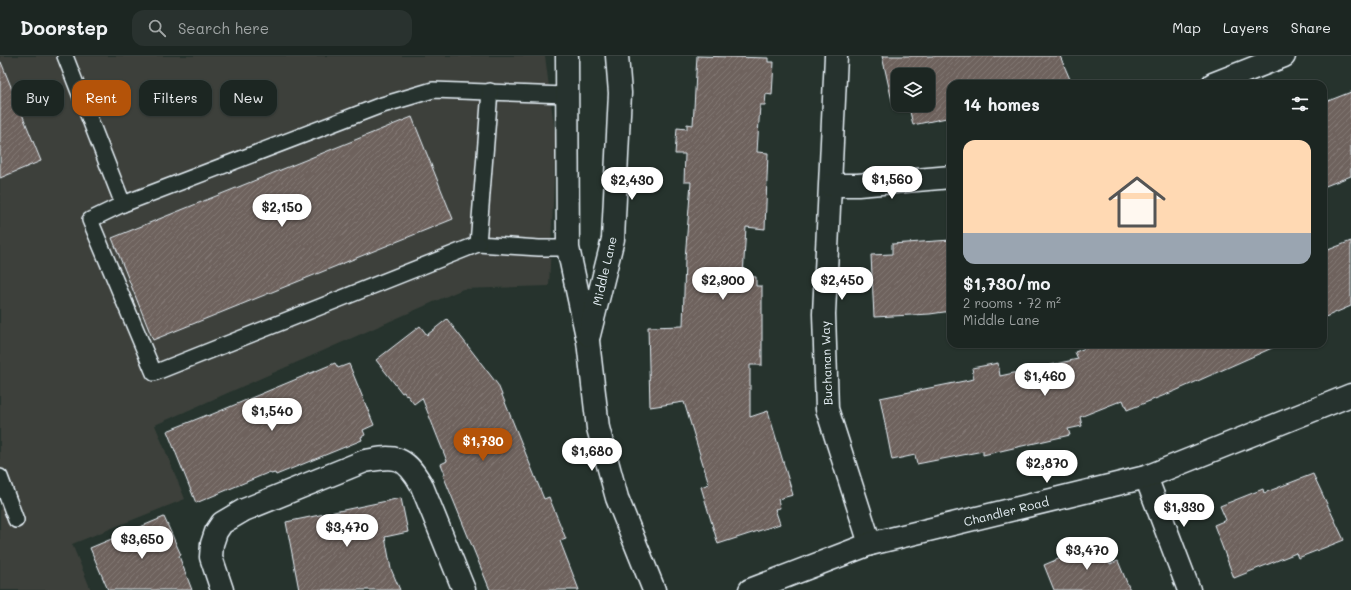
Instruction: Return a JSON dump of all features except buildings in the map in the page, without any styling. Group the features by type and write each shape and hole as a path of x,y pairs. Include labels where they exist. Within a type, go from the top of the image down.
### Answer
{"street":[{"name":"Middle Lane","path":"567,56 566,95 568,248 588,340 598,428 617,498 654,590"},
{"name":"Middle Lane","path":"588,340 613,239 620,93 617,56"},
{"name":"Buchanan Way","path":"836,56 824,314 827,409 870,544"},
{"path":"1223,80 1284,56"},
{"path":"831,185 858,185 947,177"},
{"name":"Chandler Road","path":"750,590 870,544 1146,477 1351,395"},
{"path":"222,590 211,557 212,544 216,532 222,523 244,510 365,461 378,458 392,458 404,462 413,471 421,484 464,590"},
{"path":"1146,477 1189,590"}],"lane":[{"path":"65,56 123,204"},
{"path":"566,95 433,90 386,104 123,204 90,220 154,373 478,244 539,248 568,248"},
{"path":"478,244 490,91"},
{"path":"0,477 16,520"}],"shaded area":[{"path":"0,56 545,56 556,141 549,286 463,289 155,425 185,499 72,544 91,590 0,590"}]}
